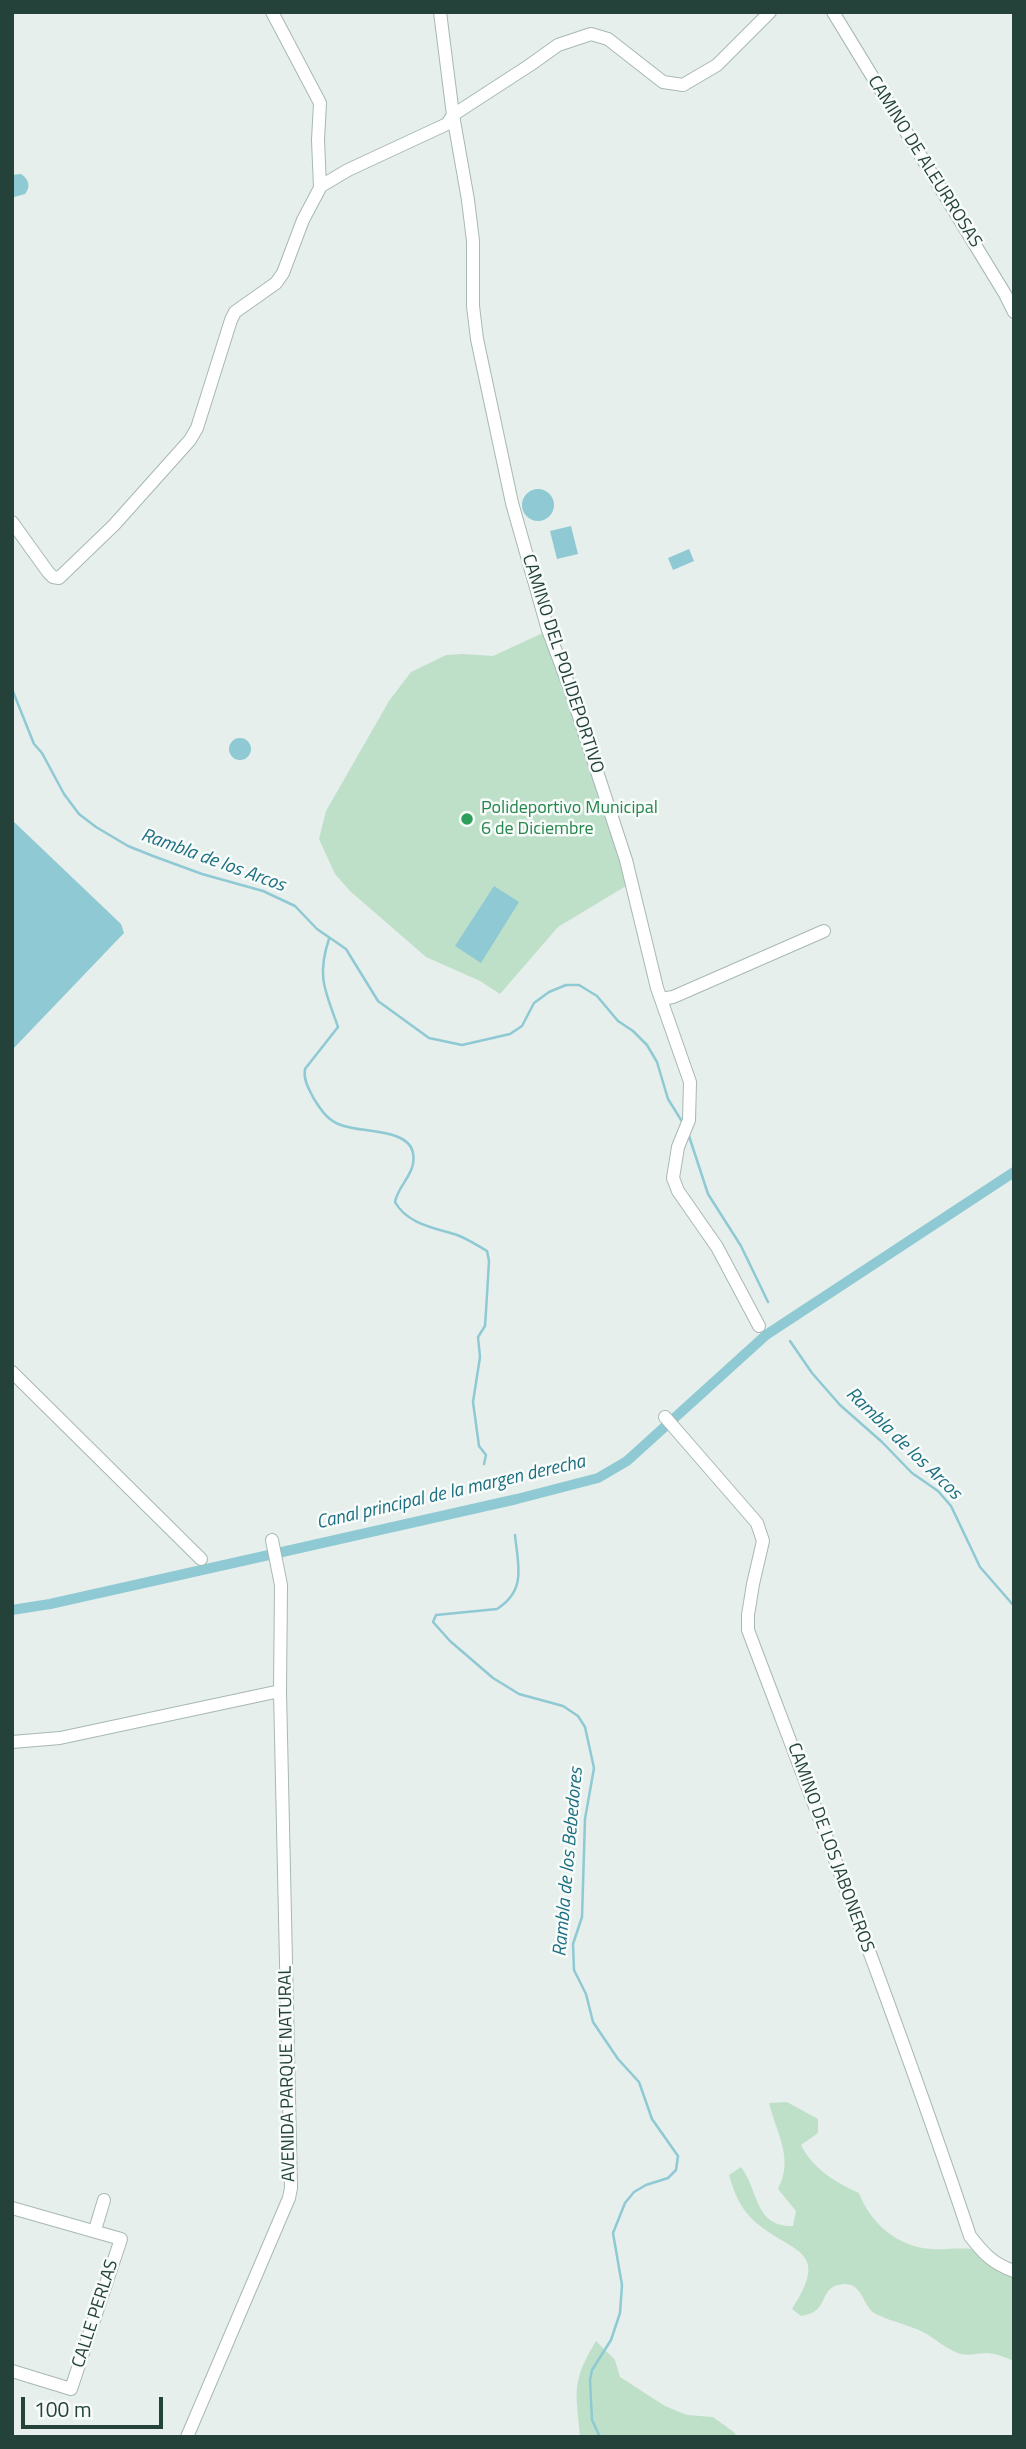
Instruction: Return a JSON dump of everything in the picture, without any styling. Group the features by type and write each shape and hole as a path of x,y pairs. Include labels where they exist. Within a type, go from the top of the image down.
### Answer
{"street":[{"path":"272,12 320,103 320,187"},
{"name":"CAMINO DEL POLIDEPORTIVO","path":"440,12 473,241 473,306 477,339 512,503 548,631 569,686 626,860 661,999 690,1082 689,1120 674,1165 676,1185 717,1247 760,1326"},
{"path":"12,522 48,572 59,578 114,525 190,440 197,428 235,312 276,284 283,274 313,198 320,187 348,170 447,124 453,115 558,45 591,34 608,39 663,82 683,85 717,65 770,12"},
{"name":"CAMINO DE ALEURROSAS","path":"832,12 1014,312"},
{"path":"661,999 673,997 824,931"},
{"path":"12,1372 201,1559"},
{"name":"CAMINO DE LOS JABONEROS","path":"670,1422 757,1523 763,1541 751,1594 748,1630 840,1869 970,2236 995,2264 1014,2271"},
{"name":"AVENIDA PARQUE NATURAL","path":"187,2437 291,2188 280,1691 281,1585 272,1542"},
{"path":"12,1742 60,1738 280,1691"},
{"path":"12,2208 94,2230 104,2200"},
{"name":"CALLE PERLAS","path":"12,2371 71,2389 121,2239 94,2230"}],"green space":[{"name":"Polideportivo Municipal 6 de Diciembre","path":"545,632 612,826 626,886 558,927 500,994 480,981 426,957 350,891 335,874 319,839 326,811 389,701 411,672 446,655 493,656"},
{"path":"787,2102 818,2119 818,2133 801,2145 811,2161 842,2185 859,2193 870,2214 887,2232 920,2248 981,2251 1014,2271 1014,2361 991,2353 967,2355 956,2352 923,2332 873,2312 860,2292 851,2285 844,2284 830,2289 821,2305 811,2314 801,2316 792,2309 804,2288 808,2273 807,2262 792,2246 747,2214 729,2175 741,2167 764,2214 780,2225 793,2226 796,2211 778,2189 783,2178 784,2157 769,2103"},
{"path":"596,2341 615,2360 620,2377 665,2406 687,2415 713,2417 735,2433 736,2437 580,2437 577,2387 582,2367"}],"water":[{"path":"21,174 27,181 28,189 25,194 14,197 12,175"},
{"path":"538,489 549,494 554,505 549,516 538,521 527,516 522,505 527,494"},
{"path":"571,526 578,554 557,559 550,531"},
{"path":"689,549 694,561 673,570 668,558"},
{"path":"240,738 248,741 251,749 248,757 240,760 232,757 229,749 232,741"},
{"path":"12,820 121,924 124,933 12,1050"},
{"path":"494,886 519,902 481,963 455,946"}],"waterway":[{"name":"Rambla de los Arcos","path":"12,689 34,744 42,753 64,794 79,814 96,827 128,846 153,856 202,874 263,891 295,906 317,929 346,949 378,1001 429,1038 462,1045 510,1034 522,1026 534,1003 549,992 566,985 579,985 597,996 618,1021 647,1045 657,1062 668,1099 683,1123"},
{"name":"Rambla de los Bebedores","path":"329,939 323,964 324,985 338,1027 305,1069 310,1092 322,1111 336,1123 393,1135 410,1145 413,1153 412,1167 395,1202 400,1209 422,1224 461,1237 487,1251 489,1261 485,1326 478,1337 480,1357 473,1402 479,1446 486,1455 484,1464"},
{"name":"Rambla de los Arcos","path":"689,1136 708,1194 741,1246 768,1302"},
{"name":"Canal principal de la margen derecha","path":"12,1610 260,1557 598,1478 627,1461 766,1335 1014,1172"},
{"name":"Rambla de los Arcos","path":"790,1341 812,1373 840,1405 912,1473 938,1491 951,1506 980,1567 1014,1606"},
{"name":"Rambla de los Bebedores","path":"515,1535 519,1567 517,1585 507,1602 497,1609 436,1615 433,1622 450,1641 493,1678 519,1694 563,1706 578,1716 585,1727 594,1768 585,1819 582,1917 573,1944 574,1970 586,1994 593,2022 618,2059 639,2082 652,2119 678,2156 676,2170 668,2178 634,2192 625,2203 613,2233 622,2285 620,2313 611,2340 592,2370 590,2380 592,2420 600,2437"}],"place":[{"name":"Polideportivo Municipal 6 de Diciembre","path":"467,819"}]}
